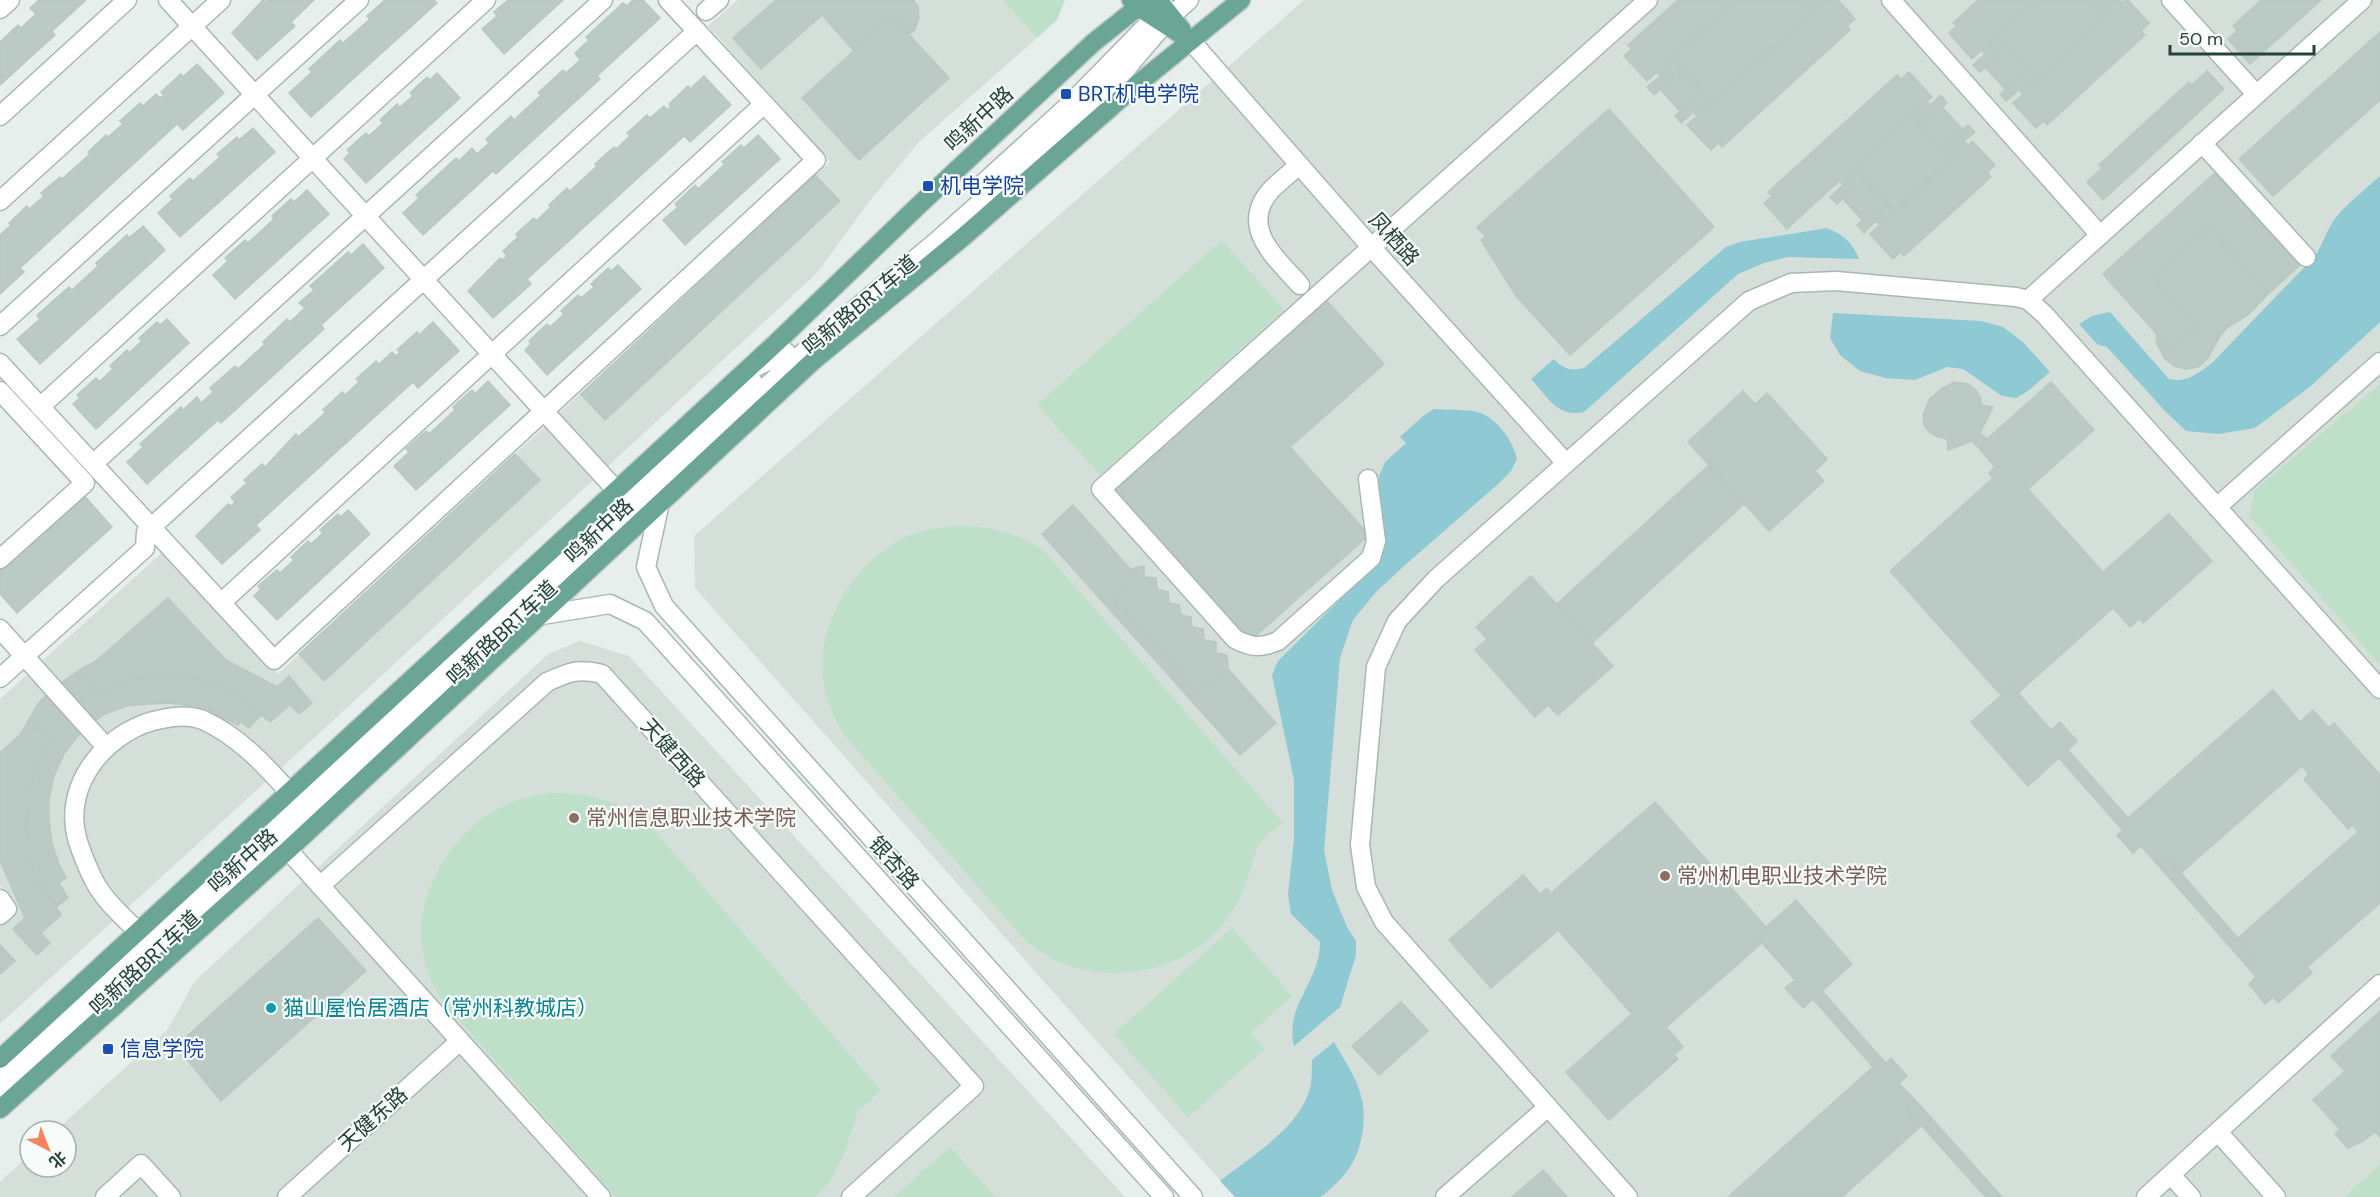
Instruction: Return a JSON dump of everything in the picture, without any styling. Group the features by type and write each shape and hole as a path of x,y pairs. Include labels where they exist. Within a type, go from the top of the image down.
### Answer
{"main road":[{"name":"鸣新中路","path":"0,1109 288,850 659,507 813,361 962,238 1134,87 1242,0"},
{"name":"凤栖路","path":"1156,8 1191,41"},
{"name":"鸣新中路","path":"0,1059 746,372 919,205 1077,58 1156,8"}],"street":[{"path":"0,9 10,0"},
{"path":"0,116 127,0"},
{"path":"168,0 616,490"},
{"path":"0,201 221,0"},
{"path":"0,326 359,0"},
{"path":"40,407 486,0"},
{"path":"93,464 603,0"},
{"path":"0,363 274,660 816,160 668,0"},
{"name":"鸣新路BRT车道","path":"0,1079 786,352 917,243 1068,106 1156,8 1190,0"},
{"path":"1368,479 1376,541 1371,558 1278,641 1264,647 1250,646 1235,639 1101,489 1648,0"},
{"path":"1890,0 2100,235"},
{"path":"2171,0 2256,94"},
{"path":"2028,300 2362,0"},
{"name":"鸣新路BRT车道","path":"0,1097 807,349 937,241 1114,83 1156,8"},
{"path":"0,678 145,548 146,532 697,31"},
{"name":"凤栖路","path":"1191,41 1372,248 1566,464"},
{"path":"222,603 764,104"},
{"path":"2202,143 2306,257"},
{"path":"1299,165 1270,192 1260,209 1257,227 1265,245 1300,285"},
{"path":"1628,1197 1384,922 1366,887 1360,845 1376,668 1397,621 1436,579 1749,301 1791,283 1836,282 2016,297 2028,300 2044,314 2380,689"},
{"path":"746,372 786,352"},
{"path":"2217,507 2380,362"},
{"path":"0,391 85,483 0,560"},
{"name":"银杏路","path":"659,507 646,567 664,606 1193,1197"},
{"name":"银杏路","path":"542,615 610,604 645,621 1164,1197"},
{"path":"0,629 106,747"},
{"name":"天健西路","path":"320,886 547,682 584,670 602,674 974,1086 851,1197"},
{"path":"138,932 100,891 77,837 75,813 79,790 88,768 106,747 123,733 144,722 176,716 201,719 240,742 289,792"},
{"path":"288,850 601,1197"},
{"path":"0,899 7,909 0,915"},
{"path":"2146,1197 2380,984"},
{"name":"天健东路","path":"287,1197 460,1041"},
{"path":"1445,1197 1548,1107"},
{"path":"2217,1132 2276,1197"},
{"path":"105,1197 141,1164 171,1197"},
{"path":"2170,1175 2191,1197"}],"shaded area":[{"path":"738,0 1002,0 1037,38 919,142 868,203 817,273 337,717 0,1024 0,925 16,911 0,885 0,699 164,551 278,674 830,162 708,26"},
{"name":"常州机电职业技术学院","path":"1304,0 2380,0 2380,1164 2344,1197 1235,1197 695,588 694,536"},
{"name":"常州信息职业技术学院","path":"580,641 629,656 1125,1197 0,1197 0,1182 18,1165 18,1179 78,1179 78,1119 68,1119 167,1030 195,981 548,654"}],"green space":[{"path":"1002,0 1065,0 1057,20 1037,38"},
{"path":"1222,240 1284,310 1100,475 1037,405"},
{"path":"2380,384 2380,665 2249,516 2255,490"},
{"path":"952,526 1002,531 1046,553 1283,823 1259,844 1243,890 1232,912 1217,932 1198,948 1176,960 1126,973 1076,968 1053,959 1023,938 844,735 828,701 823,679 823,656 827,634 835,612 846,591 860,572 877,556 895,543 916,533"},
{"path":"551,793 577,794 612,802 645,820 881,1090 858,1111 843,1157 830,1181 816,1197 616,1197 443,1002 430,976 422,947 422,924 426,902 434,880 445,859 459,840 476,824 515,801"},
{"path":"1232,928 1292,996 1251,1033 1265,1049 1188,1117 1114,1034"},
{"path":"950,1147 996,1197 894,1197"},
{"path":"2380,1164 2380,1197 2344,1197"}],"water":[{"path":"2380,176 2380,322 2311,386 2255,428 2219,434 2186,431 2107,347 2098,345 2079,324 2092,316 2110,312 2169,379 2182,380 2192,376 2212,363 2315,256 2338,215"},
{"path":"1827,228 1847,240 1859,259 1788,257 1764,263 1738,274 1584,412 1567,412 1560,409 1531,379 1554,359 1568,368 1584,368 1726,247 1740,242"},
{"path":"1833,313 1981,321 2003,327 2023,342 2050,372 2016,398 2002,396 1963,369 1947,367 1915,380 1885,378 1860,371 1840,355 1830,338"},
{"path":"1434,409 1468,410 1492,419 1512,445 1517,459 1511,471 1498,484 1376,592 1353,620 1340,658 1324,850 1332,890 1347,927 1356,941 1356,955 1340,1007 1294,1046 1292,1032 1294,1019 1315,970 1320,942 1291,914 1288,894 1294,840 1294,780 1272,675 1278,661 1364,576 1379,492 1379,476 1385,462 1406,443 1400,437"},
{"path":"1334,1042 1357,1085 1363,1108 1362,1137 1352,1164 1321,1197 1235,1197 1220,1181 1273,1140 1296,1116 1310,1088 1312,1060"}],"building":[{"path":"39,0 86,0 52,31 55,35 0,85 0,42 18,25 21,28 36,14 30,8"},
{"path":"263,0 266,2 268,0 314,0 291,22 295,26 257,60 232,33"},
{"path":"385,0 434,0 437,3 311,117 289,93 312,72 309,69 340,40 343,43 370,19 367,16"},
{"path":"508,0 563,0 504,54 482,29 497,16 494,12"},
{"path":"633,0 643,0 660,18 597,76 600,79 496,174 493,171 423,235 403,213 419,198 416,195 456,158 459,161 472,148 477,154 489,143 486,139 511,116 514,120 563,70 566,73 580,60 575,53 589,40 586,37 623,3 627,6"},
{"path":"776,0 913,0 918,6 919,18 915,30 909,34 892,16 854,51 822,15 761,69 733,38"},
{"path":"1678,0 1736,0 1663,66 1674,77 1654,95 1647,87 1660,76 1657,72 1647,81 1624,56 1632,49 1628,45"},
{"path":"1736,0 1799,0 1811,13 1712,103 1672,58"},
{"path":"1799,0 1811,0 1818,7 1811,13"},
{"path":"1811,0 1838,0 1855,19 1847,26 1850,30 1722,147 1718,143 1711,150 1687,125 1697,116 1694,112 1681,123 1675,116 1693,99 1704,110 1818,7"},
{"path":"1978,0 2037,0 1988,44 1999,55 1980,72 1973,65 1985,54 1982,50 1972,59 1949,33 1957,26 1953,23"},
{"path":"2037,0 2089,0 2105,18 2037,80 1997,36"},
{"path":"2089,0 2103,0 2112,11 2105,18"},
{"path":"2119,0 2122,2 2128,0 2149,23 2141,31 2145,35 2047,125 2044,121 2036,128 2013,103 2023,94 2019,90 2006,101 2000,94 2019,77 2029,88 2112,11 2102,1"},
{"path":"2261,0 2321,0 2250,64 2228,39 2237,31 2233,26"},
{"path":"892,16 949,78 859,160 802,98"},
{"path":"2380,32 2380,100 2273,196 2239,159"},
{"path":"1997,36 2037,80 2029,88 2019,77 2005,89 1985,67 1999,55 1988,44"},
{"path":"1672,58 1712,103 1704,110 1693,99 1680,111 1660,89 1674,77 1663,66"},
{"path":"197,64 224,93 183,130 177,124 20,268 24,272 0,294 0,235 11,225 9,223 27,206 29,209 44,196 41,193 60,177 62,179 90,154 88,152 106,135 108,137 123,124 120,121 140,103 143,106 156,94 160,98 164,95 161,92 181,74 183,77"},
{"path":"2207,71 2224,89 2103,200 2087,182 2102,168 2099,165 2189,82 2192,85"},
{"path":"1909,72 1932,97 1927,101 1930,105 1941,95 1947,103 1927,121 1918,110 1846,176 1856,187 1837,204 1830,197 1843,185 1839,181 1787,229 1764,203 1772,196 1768,192 1897,75 1901,79"},
{"path":"437,73 460,98 366,183 344,159 350,153 347,150 366,133 369,136 383,123 380,120 397,104 400,107 413,96 410,93 427,77 430,80"},
{"path":"704,76 731,105 690,142 684,136 527,279 531,284 493,318 468,291 500,258 502,260 507,256 503,251 518,237 516,234 534,218 536,221 567,188 570,191 597,166 595,164 630,136 627,133 647,115 650,118 664,106 667,110 671,106 669,104 688,86 690,89"},
{"path":"1942,107 1963,130 1948,143 1958,154 1951,160 1911,116 1918,110 1927,121"},
{"path":"1609,109 1714,227 1570,355 1516,296 1481,240 1486,237 1477,227"},
{"path":"1911,116 1951,160 1894,212 1854,168"},
{"path":"1968,125 1975,132 1964,141 1968,145 1972,141 1995,165 1987,173 1991,177 1904,256 1901,252 1893,259 1870,234 1880,225 1876,221 1864,233 1857,225 1876,208 1886,220 1958,154 1948,143"},
{"path":"253,128 275,152 180,237 158,213 173,199 170,196 190,178 193,181 220,157 217,154 237,137 239,140"},
{"path":"758,135 780,159 685,245 663,220 678,207 675,204 695,185 698,189 725,164 722,162 741,145 744,148"},
{"path":"1854,168 1894,212 1886,220 1876,208 1863,221 1843,199 1856,187 1846,176"},
{"path":"2215,173 2299,266 2269,293 2209,227 2153,278 2197,327 2171,350 2103,274"},
{"path":"815,175 840,201 605,420 581,394"},
{"path":"307,190 329,214 235,299 213,275 228,261 225,258 245,240 248,243 274,219 272,216 291,199 294,202"},
{"path":"143,226 165,250 40,364 17,339 40,319 37,315 69,287 72,290 98,266 96,263 127,235 129,238"},
{"path":"2209,227 2269,293 2248,315 2228,327 2220,336 2208,358 2198,367 2186,369 2174,366 2165,359 2156,342 2157,334 2171,350 2197,327 2153,278"},
{"path":"363,244 384,268 321,325 324,329 221,423 218,420 147,484 127,462 143,447 140,444 181,407 183,410 197,397 201,403 213,392 210,388 235,366 238,369 287,319 290,322 305,308 299,303 314,290 310,286 348,252 351,255"},
{"path":"618,265 641,289 547,375 525,350 531,344 529,341 547,324 550,327 564,314 561,311 578,295 581,298 594,287 591,284 608,268 611,271"},
{"path":"1327,301 1384,364 1290,447 1369,535 1251,640 1116,489"},
{"path":"167,319 189,343 96,429 73,404 80,398 77,395 96,378 99,382 113,369 110,366 127,350 129,353 142,341 139,338 157,322 160,325"},
{"path":"433,322 459,351 418,388 413,382 256,525 260,530 222,564 196,536 228,504 231,506 235,502 231,497 247,483 244,480 262,464 265,467 296,434 298,437 326,412 323,410 342,392 345,395 359,382 356,379 376,361 379,364 392,352 396,356 400,352 397,350 417,332 419,335"},
{"path":"488,381 510,405 416,490 394,466 409,452 406,449 426,431 429,434 455,410 453,407 472,390 475,394"},
{"path":"1954,382 1968,384 1981,398 1981,405 1993,407 1980,433 1987,439 1978,447 1972,441 1948,450 1947,439 1929,432 1924,425 1923,415 1929,400 1941,389"},
{"path":"2051,382 2094,430 2028,489 2103,572 2169,514 2212,561 2143,623 2139,619 2130,627 2113,608 2018,693 2012,686 2001,695 1890,571 1993,478 1989,473 1995,467 1978,447"},
{"path":"1743,391 1755,404 1767,393 1827,459 1815,471 1824,481 1769,531 1688,442"},
{"path":"515,454 540,480 324,681 299,654"},
{"path":"1709,465 1744,504 1592,643 1557,604"},
{"path":"82,493 112,527 17,613 0,594 0,567"},
{"path":"1073,505 1130,569 1115,602 1125,610 1126,615 1132,617 1137,627 1143,629 1150,641 1159,647 1161,653 1166,655 1173,666 1178,668 1196,692 1228,669 1276,723 1240,755 1042,534"},
{"path":"348,510 370,534 277,620 254,596 261,589 258,586 277,570 280,573 294,560 291,557 308,541 311,544 323,533 320,530 338,514 341,517"},
{"path":"1144,566 1144,577 1156,578 1157,589 1168,592 1169,603 1179,605 1181,615 1191,617 1192,627 1203,629 1204,640 1216,642 1216,653 1227,655 1228,669 1196,692 1178,668 1173,666 1166,655 1161,653 1159,647 1150,641 1143,629 1137,627 1132,617 1126,615 1125,610 1115,602 1130,569"},
{"path":"1531,576 1613,666 1558,715 1548,705 1535,717 1475,650 1487,639 1476,627"},
{"path":"168,598 226,660 277,687 289,676 312,703 299,714 290,705 270,722 235,694 213,683 187,678 158,677 130,680 94,694 83,668 96,661"},
{"path":"83,668 94,694 130,680 158,677 187,678 213,683 235,694 262,714 249,728 241,722 238,725 195,706 169,703 148,704 126,706 105,714 88,726 64,754 54,776 49,799 52,844 66,878 59,883 68,898 55,908 36,878 29,854 26,828 28,798 34,772 52,737 27,723 38,704 50,690"},
{"path":"2012,686 2051,730 2060,722 2077,741 2068,750 2128,818 2119,826 2059,758 2028,786 1971,722"},
{"path":"2273,690 2300,722 2313,710 2329,728 2334,723 2380,775 2380,903 2307,967 2312,973 2278,1003 2273,997 2265,1004 2249,984 2256,977 2247,966 2256,959 2238,938 2358,832 2353,825 2348,829 2304,779 2309,774 2302,766 2181,873 2166,856 2157,864 2141,846 2133,853 2117,835 2123,830 2119,826"},
{"path":"27,723 52,737 34,772 28,798 26,828 29,854 36,878 61,915 41,933 50,943 37,955 13,929 25,918 0,861 0,753 20,735"},
{"path":"1655,802 1766,927 1756,936 1762,943 1666,1027 1683,1047 1674,1055 1678,1059 1609,1120 1566,1072 1632,1014 1558,930 1491,988 1449,940 1523,875 1540,894 1547,888 1551,893"},
{"path":"2166,856 2256,959 2247,966 2157,864"},
{"path":"1796,900 1852,964 1822,991 1882,1059 1873,1067 1813,999 1803,1008 1785,988 1795,980 1756,936"},
{"name":"猫山屋怡居酒店（常州科教城店）","path":"318,918 366,971 221,1101 176,1046"},
{"path":"0,945 15,961 0,974"},
{"path":"1401,1002 1428,1031 1379,1075 1352,1046"},
{"path":"2380,1011 2380,1137 2375,1132 2348,1148 2335,1134 2340,1129 2313,1100 2345,1071 2331,1056"},
{"path":"1891,1058 1907,1076 1899,1083 1916,1101 1907,1109 1921,1126 1842,1197 1729,1196 1882,1059 1886,1063"},
{"path":"1916,1101 2002,1197 1986,1197 1979,1190 1907,1109"},
{"path":"1543,1170 1567,1197 1512,1197"}],"place":[{"name":"BRT机电学院","path":"1066,94"},
{"name":"机电学院","path":"928,186"},
{"name":"常州信息职业技术学院","path":"574,818"},
{"name":"常州机电职业技术学院","path":"1665,876"},
{"name":"猫山屋怡居酒店（常州科教城店）","path":"271,1008"},
{"name":"信息学院","path":"108,1049"}]}
